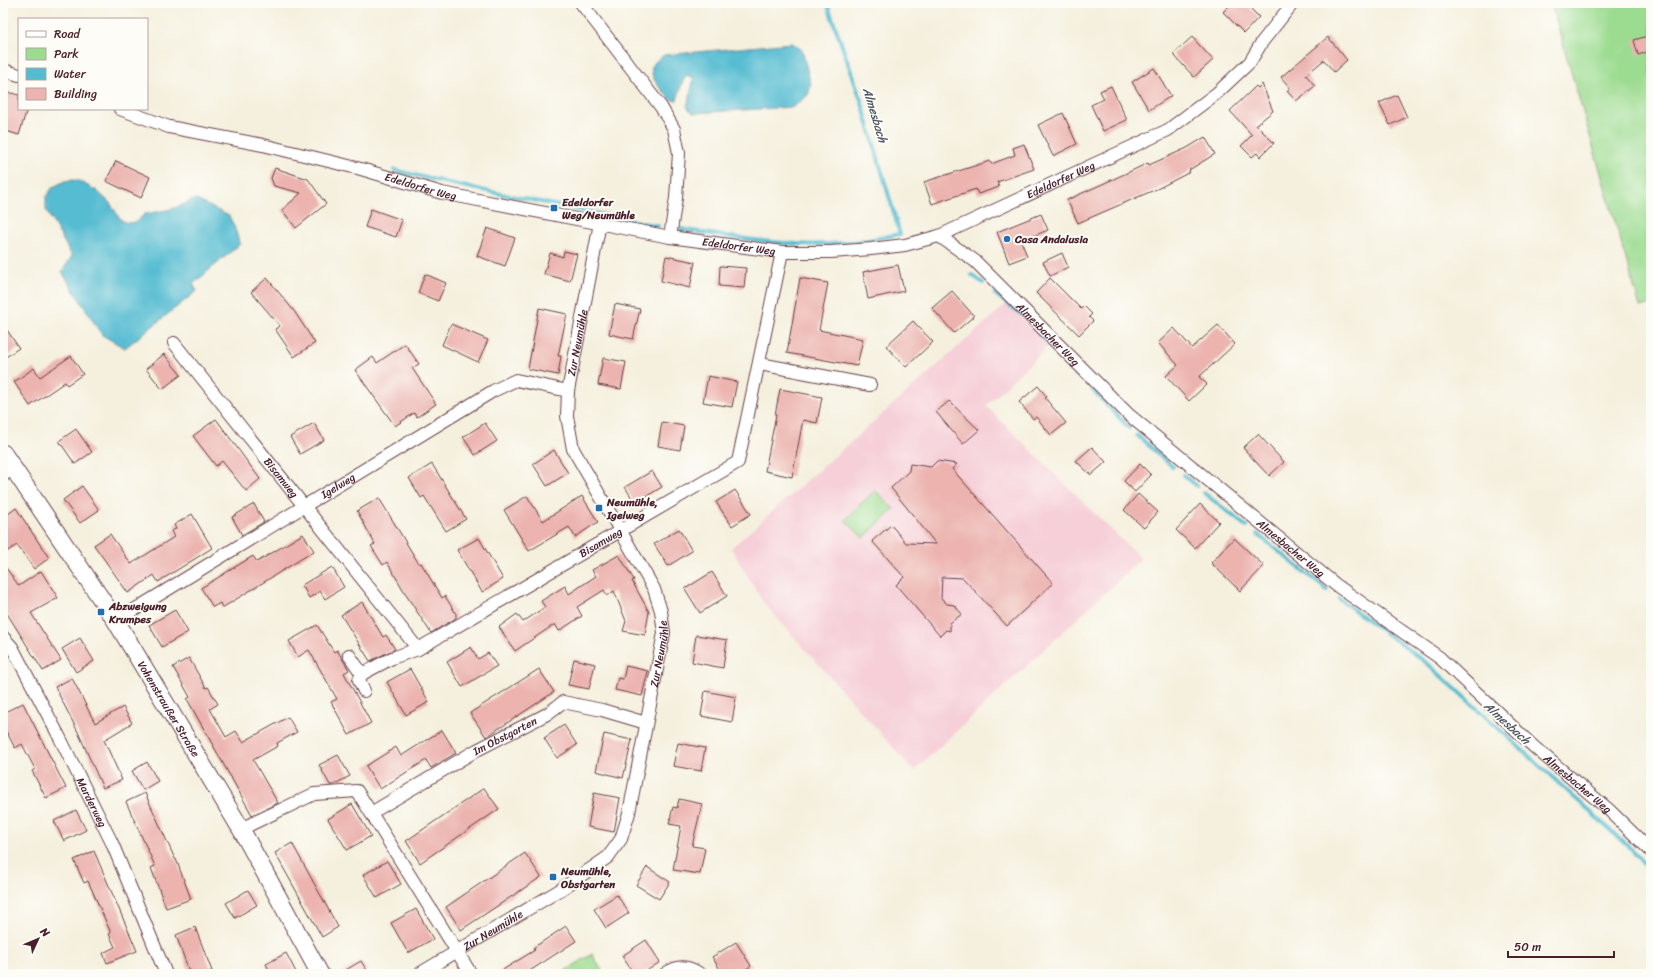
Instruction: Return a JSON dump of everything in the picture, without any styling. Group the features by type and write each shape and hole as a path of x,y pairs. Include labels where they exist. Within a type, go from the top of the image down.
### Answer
{"main road":[{"name":"Vohenstraußer Straße","path":"6,465 116,621 241,829 320,974"}],"street":[{"path":"581,3 661,107 674,129 679,153 676,198 670,236"},
{"name":"Edeldorfer Weg","path":"123,110 169,127 270,147 360,169 442,193 600,223 670,236 782,252 831,252 871,249 905,245 939,236 1168,130 1217,93 1250,62 1262,42 1293,3"},
{"path":"3,70 18,74"},
{"name":"Zur Neumühle","path":"419,974 561,890 608,857 621,839 625,826 664,633 661,611 654,589 573,450 567,416 568,392 600,223"},
{"name":"Almesbacher Weg","path":"939,236 975,261 1129,415 1336,585 1440,658 1534,747 1608,809 1651,851"},
{"name":"Bisamweg","path":"362,674 392,658 418,649 738,462 760,364 782,252"},
{"name":"Bisamweg","path":"174,343 418,649"},
{"path":"760,364 870,385"},
{"name":"Igelweg","path":"116,621 493,391 516,380 568,392"},
{"name":"Marderweg","path":"3,637 15,654 60,738 112,843 166,974"},
{"path":"349,655 362,674 359,680 364,692"},
{"name":"Im Obstgarten","path":"371,813 478,750 547,714 563,702 602,710 646,723"},
{"path":"241,829 314,794 357,791 471,974"},
{"path":"665,974 673,969 684,967 692,968 700,974"}],"shaded area":[{"path":"1009,302 1049,345 986,406 1141,559 914,771 763,602 731,548"}],"green space":[{"path":"1551,3 1651,3 1651,304 1640,307"},
{"path":"875,490 894,509 863,538 845,520"},
{"path":"592,954 604,974 560,974"}],"water":[{"path":"792,43 802,50 811,85 808,95 793,107 693,113 687,107 694,78 686,75 677,100 671,100 653,78 652,68 654,63 664,55"},
{"path":"65,181 79,181 97,191 110,203 121,220 127,223 136,222 145,214 172,209 195,199 229,216 240,244 193,284 197,291 125,348 102,335 62,272 72,256 46,210 46,197 53,187"}],"building":[{"path":"1232,3 1245,3 1259,17 1244,33 1223,12"},
{"path":"1651,35 1651,51 1638,55 1634,40"},
{"path":"1192,37 1213,60 1194,77 1173,54"},
{"path":"1328,37 1347,60 1334,72 1324,60 1306,75 1315,86 1296,101 1287,91 1290,88 1281,77"},
{"path":"1154,68 1171,96 1149,110 1132,82"},
{"path":"1262,84 1273,111 1256,125 1274,143 1260,157 1257,153 1252,157 1241,146 1252,135 1230,111 1256,86 1258,88"},
{"path":"1111,86 1127,120 1103,131 1091,105 1104,99 1100,91"},
{"path":"3,91 18,95 18,110 27,110 19,135 3,130 6,112 3,111"},
{"path":"1397,95 1407,117 1390,125 1379,103"},
{"path":"1063,113 1077,144 1053,156 1038,125"},
{"path":"1205,137 1215,154 1189,170 1190,172 1159,188 1078,223 1067,200 1148,163 1149,165 1187,148"},
{"path":"1024,144 1034,169 997,182 999,187 978,194 976,189 932,204 924,182 990,161 991,164 1015,155 1013,148"},
{"path":"116,161 150,177 141,198 106,181"},
{"path":"275,168 308,179 326,204 296,228 282,210 301,193 274,186 271,178"},
{"path":"371,209 402,220 396,237 365,227"},
{"path":"1041,214 1048,230 1021,241 1027,256 1009,263 997,232"},
{"path":"487,228 515,238 505,266 477,256"},
{"path":"564,251 577,254 570,281 544,274 550,253 563,257"},
{"path":"1062,253 1068,267 1050,276 1043,262"},
{"path":"666,256 695,262 690,288 661,281"},
{"path":"898,265 904,291 868,299 863,272"},
{"path":"720,266 746,268 744,288 719,286"},
{"path":"425,274 446,283 438,301 418,293"},
{"path":"267,278 294,311 315,343 294,357 275,329 280,326 251,292"},
{"path":"800,278 828,283 819,330 863,339 857,366 787,353"},
{"path":"1050,278 1081,309 1084,306 1092,314 1089,317 1093,321 1079,335 1036,293"},
{"path":"952,291 974,316 954,333 932,308"},
{"path":"615,304 640,309 633,339 609,334"},
{"path":"539,308 567,314 558,356 561,356 558,375 528,369"},
{"path":"913,321 933,342 906,367 886,346"},
{"path":"3,324 19,348 3,359"},
{"path":"451,324 488,340 478,362 442,345"},
{"path":"1218,325 1235,344 1199,377 1207,384 1189,401 1166,376 1178,365 1158,343 1174,328 1192,348"},
{"path":"405,344 419,364 412,368 436,404 417,417 414,413 395,426 355,370 373,357 377,363"},
{"path":"164,354 181,375 162,389 146,369"},
{"path":"71,356 83,374 67,385 65,382 30,406 14,382 34,368 40,377"},
{"path":"603,358 626,362 621,389 598,385"},
{"path":"708,376 737,382 732,407 703,402"},
{"path":"1038,386 1047,397 1045,398 1066,423 1051,435 1036,417 1033,419 1019,402"},
{"path":"780,389 822,397 817,423 803,420 792,477 765,471"},
{"path":"949,401 979,430 963,444 936,412"},
{"path":"216,419 260,479 246,491 222,461 216,466 193,436"},
{"path":"662,422 684,426 680,450 658,446"},
{"path":"314,423 324,440 300,454 290,437"},
{"path":"485,423 497,441 475,455 463,437"},
{"path":"76,429 92,452 75,464 59,441"},
{"path":"1258,434 1284,462 1269,476 1243,448"},
{"path":"1092,447 1106,462 1091,475 1076,461"},
{"path":"554,450 568,473 547,486 533,464"},
{"path":"937,461 957,464 952,469 1053,583 1007,626 963,578 942,577 941,598 947,604 954,605 962,614 950,623 950,631 946,630 940,636 896,585 904,577 872,541 891,525 906,543 936,544 891,488 909,471 910,464 931,467"},
{"path":"432,464 466,519 446,531 424,496 421,498 409,478"},
{"path":"1140,464 1151,475 1135,492 1124,481"},
{"path":"652,471 662,487 635,503 625,487"},
{"path":"82,486 99,510 80,523 63,500"},
{"path":"735,490 751,514 732,526 716,502"},
{"path":"1138,494 1158,512 1144,528 1124,510"},
{"path":"527,496 543,521 582,496 598,522 575,537 569,527 529,551 504,510"},
{"path":"379,498 419,564 421,563 442,598 445,596 456,614 456,618 431,633 387,562 383,565 371,546 375,544 357,511"},
{"path":"254,504 264,522 242,535 232,517"},
{"path":"1200,504 1219,522 1195,548 1176,530"},
{"path":"16,508 49,558 34,569 17,545 3,554 3,518"},
{"path":"192,514 212,548 158,582 154,575 128,593 94,545 110,534 131,564 174,537 171,531 176,529 174,525"},
{"path":"679,529 692,551 668,566 654,544"},
{"path":"303,534 314,551 222,608 220,603 213,607 201,588 253,556 257,562"},
{"path":"479,538 503,579 482,592 457,550"},
{"path":"1234,538 1264,566 1240,591 1211,563"},
{"path":"619,555 634,580 632,581 649,612 645,635 623,631 626,621 614,591 607,596 604,590 577,607 582,616 559,631 555,624 515,651 499,627 517,614 523,622 545,607 541,601 565,586 569,594 596,576 592,570"},
{"path":"3,564 19,586 41,571 58,598 31,613 61,660 43,671 3,607"},
{"path":"332,567 344,587 325,599 320,591 309,598 302,585"},
{"path":"712,572 727,596 700,613 685,589"},
{"path":"362,602 383,637 386,635 395,649 370,661 341,615"},
{"path":"175,610 188,632 162,647 149,625"},
{"path":"317,625 334,652 337,650 349,670 344,673 371,723 349,735 331,702 337,699 309,650 298,657 289,641"},
{"path":"696,635 727,640 723,668 692,662"},
{"path":"80,638 94,661 76,672 62,649"},
{"path":"471,647 478,659 488,653 497,666 462,687 447,662"},
{"path":"189,658 206,688 208,687 218,704 210,709 226,737 236,731 243,742 288,717 297,732 277,743 278,746 253,760 278,803 252,815 187,699 190,697 173,667"},
{"path":"574,659 595,664 589,689 568,685"},
{"path":"626,666 648,671 642,696 615,690 618,678 623,679"},
{"path":"410,669 429,702 406,715 387,682"},
{"path":"539,669 554,692 486,737 470,713"},
{"path":"72,678 95,723 123,707 132,723 104,740 122,780 103,788 78,732 55,687"},
{"path":"705,691 736,697 732,722 701,716"},
{"path":"23,703 66,788 46,798 32,771 35,769 22,744 15,748 3,725 3,713"},
{"path":"564,725 577,745 557,758 544,738"},
{"path":"442,730 456,753 431,768 426,760 380,789 366,766 396,747 401,756"},
{"path":"604,734 632,740 623,778 596,771"},
{"path":"678,743 705,748 701,771 673,766"},
{"path":"338,755 350,776 333,785 330,785 319,765"},
{"path":"147,762 158,781 143,790 132,771"},
{"path":"484,788 499,809 420,863 406,841"},
{"path":"145,793 176,859 191,899 166,908 151,868 155,866 126,802"},
{"path":"594,793 620,798 614,832 588,827"},
{"path":"679,799 702,804 692,846 705,848 700,874 673,870 681,826 669,824 673,807 677,808"},
{"path":"352,804 371,836 347,850 328,819"},
{"path":"76,810 86,830 64,841 54,821"},
{"path":"292,843 338,927 322,937 275,853"},
{"path":"94,851 137,951 107,963 103,953 115,947 109,934 111,933 88,881 84,883 74,860"},
{"path":"525,853 541,877 461,930 446,907"},
{"path":"387,861 401,884 377,898 363,875"},
{"path":"647,867 670,882 659,899 636,885"},
{"path":"248,890 257,905 235,918 226,903"},
{"path":"617,895 629,913 606,928 594,909"},
{"path":"416,909 433,939 408,953 391,923"},
{"path":"566,926 576,941 525,974 496,974 535,950 533,948"},
{"path":"195,927 212,971 204,974 190,974 176,935"},
{"path":"646,940 660,962 642,974 634,974 622,956"},
{"path":"736,942 751,966 738,974 723,974 712,957"},
{"path":"286,953 297,974 271,974 266,964"},
{"path":"361,961 369,974 339,974"}],"waterway":[{"path":"3,8 5,3"},
{"name":"Almesbach","path":"681,229 745,239 799,244 843,243 900,234 861,100 827,3"},
{"path":"394,170 448,183 658,226"},
{"name":"Almesbach","path":"972,275 983,283"},
{"name":"Almesbach","path":"995,294 1021,314"},
{"name":"Almesbach","path":"1038,332 1081,379"},
{"name":"Almesbach","path":"1092,389 1129,428"},
{"name":"Almesbach","path":"1137,435 1173,467"},
{"name":"Almesbach","path":"1183,475 1197,486"},
{"name":"Almesbach","path":"1204,493 1247,527"},
{"name":"Almesbach","path":"1257,534 1327,590"},
{"name":"Almesbach","path":"1339,599 1428,664 1631,849 1651,873"}],"place":[{"name":"Edeldorfer Weg/Neumühle","path":"554,208"},
{"name":"Casa Andalusia","path":"1007,239"},
{"name":"Neumühle, Igelweg","path":"599,508"},
{"name":"Abzweigung Krumpes","path":"101,612"},
{"name":"Neumühle, Obstgarten","path":"553,877"}]}
